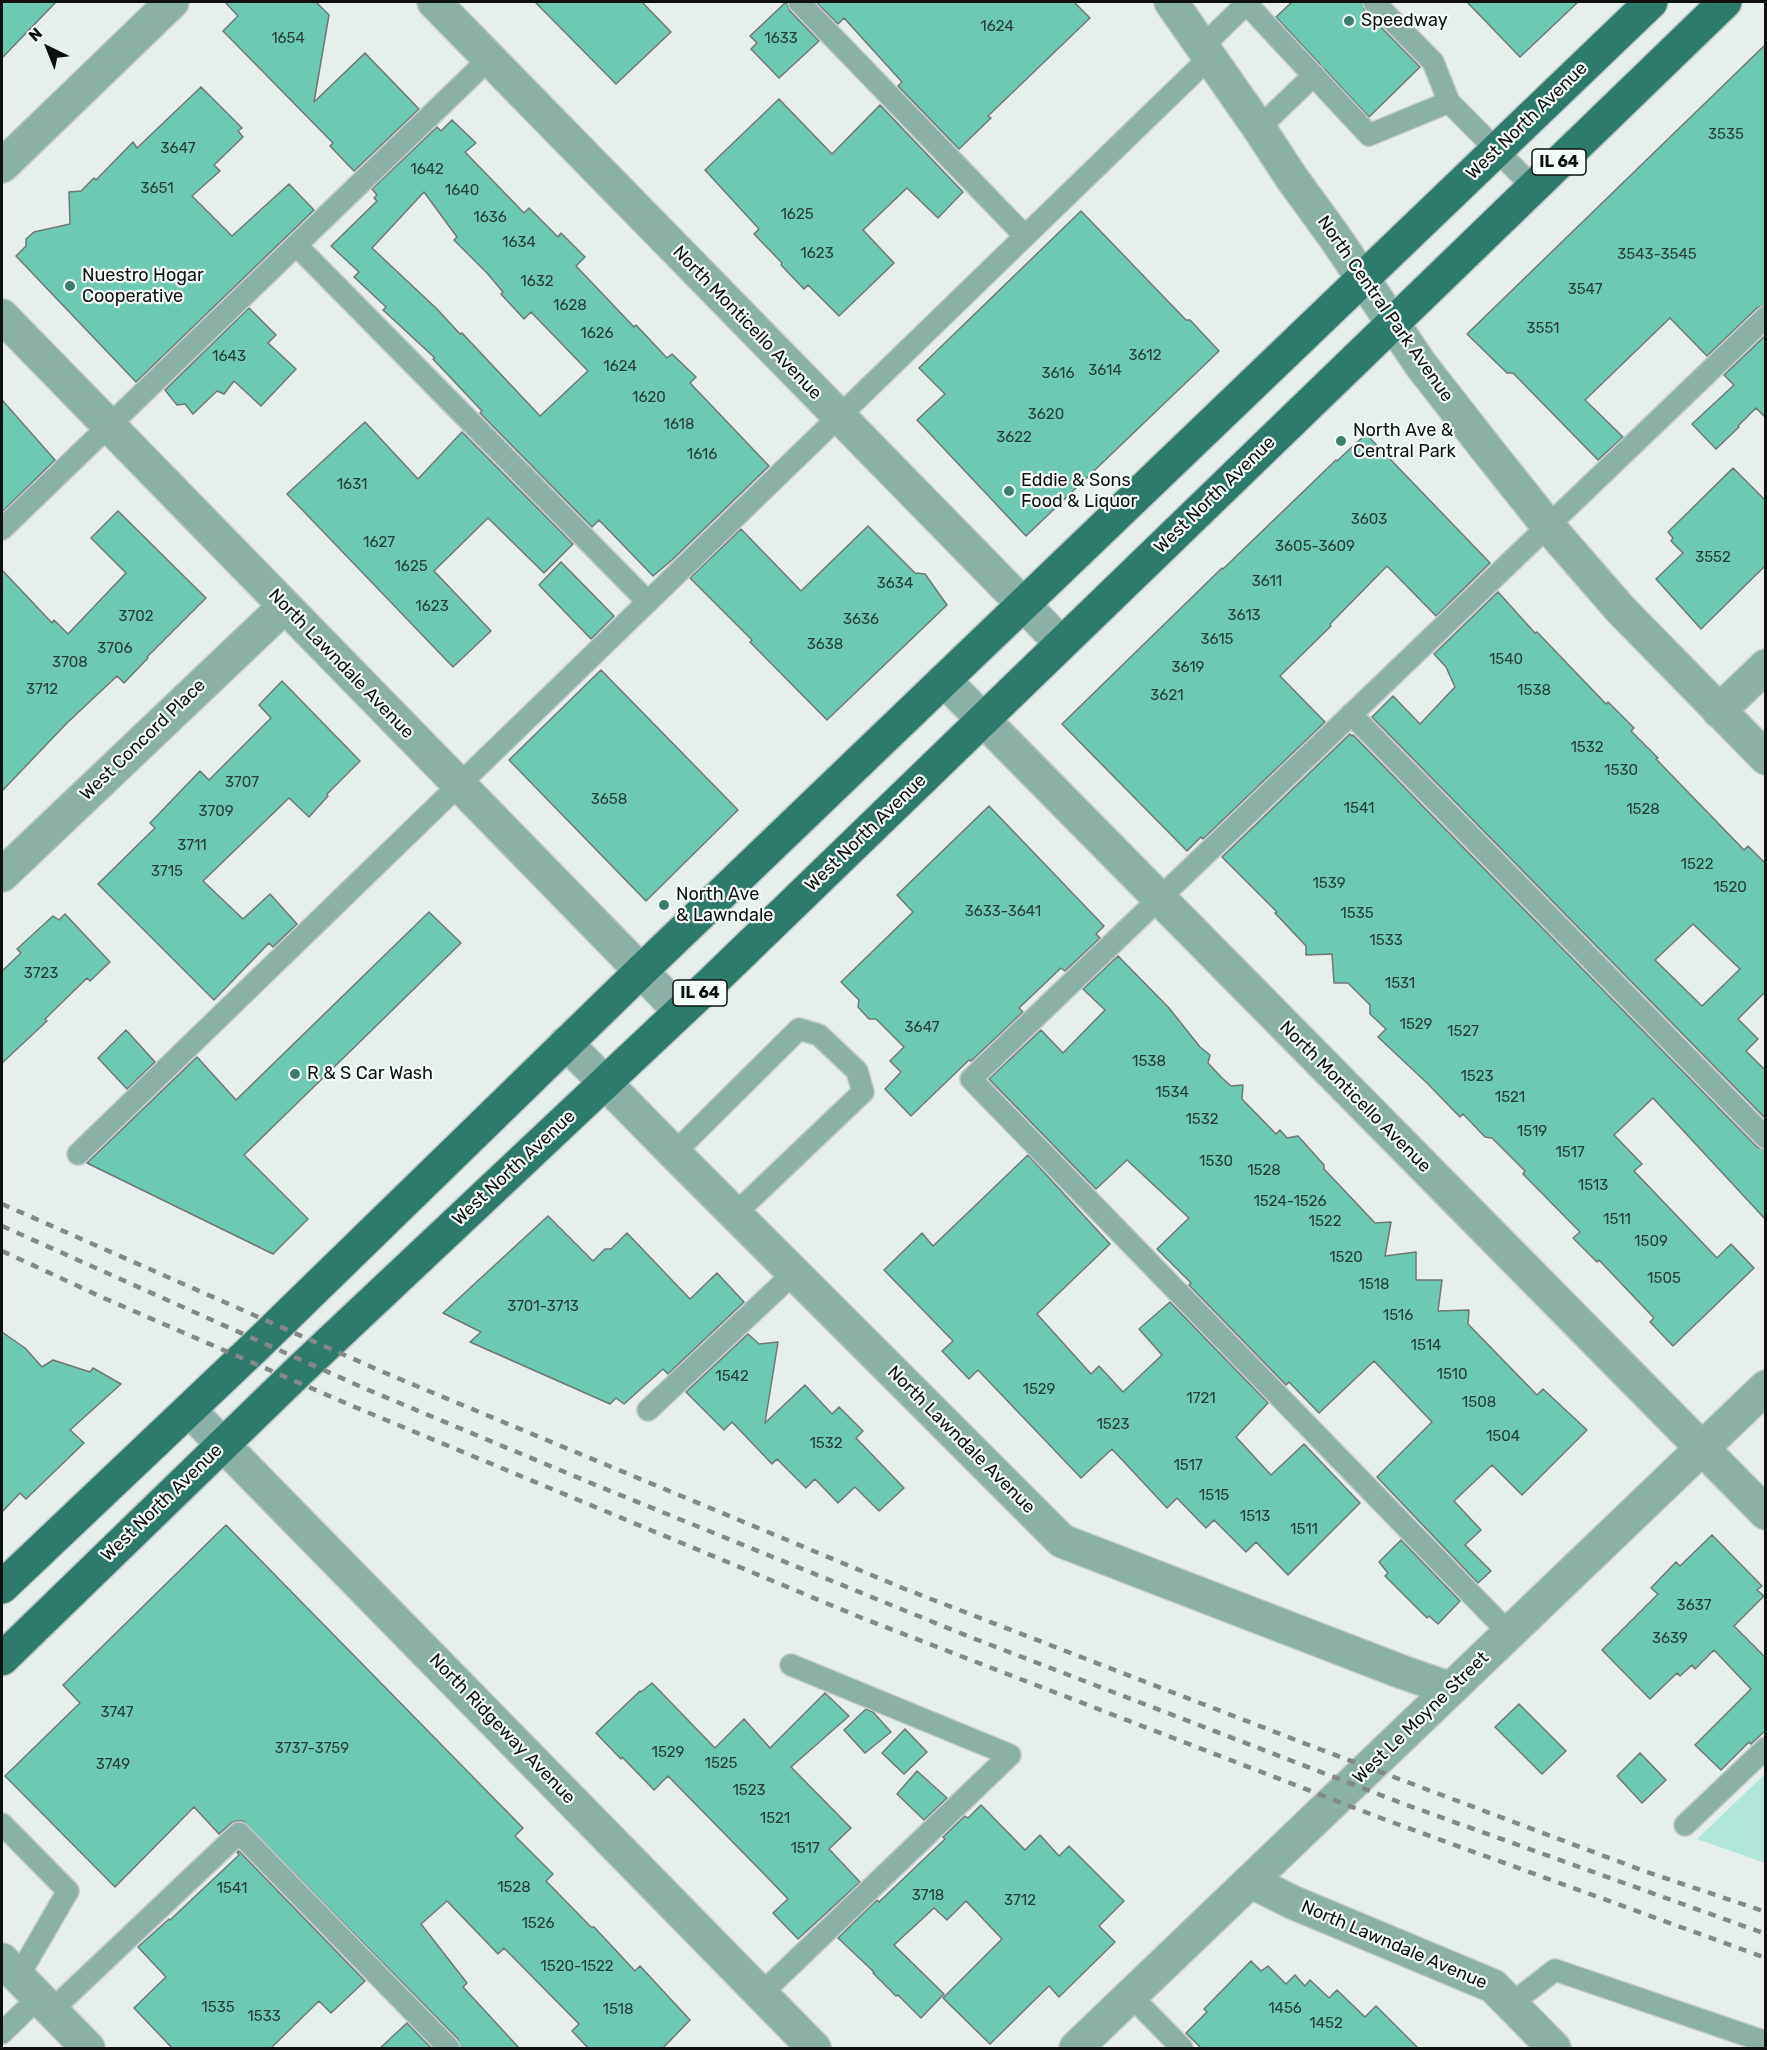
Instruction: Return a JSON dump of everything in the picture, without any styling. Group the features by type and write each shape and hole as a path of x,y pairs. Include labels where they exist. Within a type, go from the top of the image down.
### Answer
{"main road":[{"name":"West North Avenue","path":"2,1587 189,1410 566,1043 1651,2"},
{"name":"West North Avenue","path":"2,1659 223,1445 680,1011 1725,2"}],"street":[{"path":"2,166 172,2"},
{"name":"North Monticello Avenue","path":"434,2 1061,643"},
{"name":"North Central Park Avenue","path":"1170,2 1207,51 1421,365 1548,526 1621,610 1766,758"},
{"name":"North Lawndale Avenue","path":"2,316 680,1011"},
{"name":"West Concord Place","path":"2,875 285,606"},
{"path":"1719,711 1766,666"},
{"name":"North Monticello Avenue","path":"944,680 1766,1513"},
{"name":"North Lawndale Avenue","path":"566,1043 1062,1541 1451,1689"},
{"name":"West Le Moyne Street","path":"1076,2049 1766,1386"},
{"name":"North Ridgeway Avenue","path":"189,1410 814,2049"},
{"name":"North Lawndale Avenue","path":"1250,1881 1292,1902 1493,1986 1554,2049"},
{"path":"27,1986 88,2049"}],"lane":[{"path":"799,2 1025,236"},
{"path":"78,1155 1025,236 1207,51 1247,2 1370,135 1449,102"},
{"path":"1374,2 1433,62 1449,102 1533,188"},
{"path":"2,529 490,58"},
{"path":"1259,128 1314,75"},
{"path":"296,245 648,602"},
{"path":"1509,1633 971,1079 1766,317"},
{"path":"1351,714 1766,1138"},
{"path":"674,1153 799,1029 819,1035 857,1071 863,1092 735,1214"},
{"path":"648,1410 794,1273"},
{"path":"761,1994 1010,1755 791,1665"},
{"path":"1685,1825 1766,1748"},
{"path":"2,1824 68,1891 27,1986 2,2033"},
{"path":"27,1986 239,1833 449,2049"},
{"path":"1511,2004 1555,1970 1766,2042"},
{"path":"1131,1996 1182,2049"}],"green space":[{"path":"1765,1774 1765,1863 1697,1839"}],"building":[{"path":"2,2 56,2 2,58"},
{"path":"225,2 316,2 329,15 314,102 365,53 419,109 354,171 330,146 333,143 223,31 238,16"},
{"path":"535,2 642,2 671,32 616,84"},
{"path":"786,2 790,11 819,41 779,78 751,49 757,43 750,36"},
{"path":"816,2 1074,2 1090,18 988,116 991,118 959,149 898,86 902,82 844,18 838,24"},
{"path":"1292,2 1362,2 1365,11 1420,67 1369,117 1276,17"},
{"path":"1467,2 1578,2 1520,57"},
{"path":"1766,44 1766,305 1757,308 1707,356 1670,318 1585,400 1623,437 1598,460 1513,373 1507,373 1467,334"},
{"path":"201,87 242,128 238,131 243,137 214,165 220,171 192,196 232,236 289,184 314,210 136,382 16,256 26,246 26,239 34,232 70,224 69,192 81,191 94,178 96,180 133,142 137,148"},
{"path":"779,99 832,154 880,105 963,192 938,218 907,188 863,230 894,263 839,316 808,285 804,289 781,265 782,263 754,234 759,229 705,170"},
{"path":"452,120 476,143 465,152 524,213 529,208 558,237 561,233 585,257 576,266 667,358 672,354 696,377 690,383 769,466 653,576 599,520 592,527 480,413 482,411 433,359 435,358 383,310 386,307 354,277 359,272 331,246 377,201 374,198 377,195 372,189 437,127 441,131","holes":["424,192 457,237 454,240 487,273 503,292 501,294 524,319 531,312 588,371 540,416 462,333 460,334 437,309 372,248"]},
{"path":"1081,211 1219,351 1026,536 917,420 945,394 919,368"},
{"path":"249,308 276,335 268,343 296,369 261,406 234,381 224,394 217,391 193,414 185,404 177,405 165,390"},
{"path":"1766,335 1766,418 1756,408 1716,449 1692,424 1734,385 1724,375"},
{"path":"2,400 55,460 2,512"},
{"path":"365,422 418,479 462,432 573,544 544,573 488,518 434,571 491,631 453,667 287,494"},
{"path":"1366,434 1490,563 1436,616 1387,566 1280,676 1325,722 1203,839 1201,837 1187,851 1062,724 1222,568"},
{"path":"1733,468 1766,501 1766,565 1701,629 1656,579 1683,553 1671,541 1673,538 1668,532"},
{"path":"118,511 206,598 124,683 117,676 67,723 2,791 2,570 52,623 54,620 68,634 126,573 91,538"},
{"path":"868,526 915,573 925,574 947,605 827,720 690,578 741,529 801,591"},
{"path":"561,562 614,616 591,639 539,585"},
{"path":"1498,592 1535,633 1537,632 1606,704 1608,702 1634,728 1631,731 1658,758 1656,759 1744,850 1748,846 1766,864 1766,994 1764,993 1738,1019 1758,1039 1746,1051 1766,1071 1766,1119 1372,717 1393,696 1420,724 1455,687 1446,667 1434,654","holes":["1693,924 1740,969 1702,1006 1655,960"]},
{"path":"601,670 738,810 646,901 509,760"},
{"path":"282,681 360,761 327,794 328,796 309,817 289,798 203,881 243,919 270,894 297,924 273,947 269,943 214,1000 98,884 155,828 150,823 200,771 209,780 271,718 259,705"},
{"path":"1350,734 1757,1147 1766,1150 1766,1220 1653,1098 1614,1135 1642,1164 1634,1171 1717,1258 1731,1244 1754,1268 1673,1346 1650,1322 1654,1318 1599,1260 1597,1262 1573,1238 1580,1232 1523,1174 1525,1171 1492,1138 1485,1137 1463,1114 1460,1117 1378,1037 1386,1029 1370,1014 1370,1005 1348,983 1334,983 1332,954 1306,955 1306,946 1275,913 1277,912 1222,857"},
{"path":"989,806 1104,926 1096,934 1100,938 1065,971 1061,968 1019,1008 1023,1012 911,1116 885,1089 901,1072 890,1061 904,1047 876,1019 869,1019 858,1007 859,1000 841,982 913,912 897,895"},
{"name":"R & S Car Wash","path":"429,912 461,943 244,1155 308,1219 273,1254 87,1163 197,1057 236,1100"},
{"path":"65,914 110,962 90,981 87,978 45,1019 47,1021 2,1063 2,971 21,953 17,949 53,916 59,920"},
{"path":"1118,956 1169,1008 1200,1047 1210,1055 1208,1063 1221,1077 1231,1086 1243,1085 1242,1099 1276,1134 1280,1130 1287,1138 1298,1136 1324,1165 1324,1169 1375,1223 1391,1222 1385,1256 1416,1252 1416,1280 1442,1280 1438,1311 1469,1310 1468,1324 1537,1395 1543,1389 1587,1430 1522,1495 1492,1465 1454,1501 1481,1530 1465,1545 1491,1571 1478,1583 1377,1477 1432,1422 1374,1361 1319,1413 1289,1382 1286,1385 1157,1249 1189,1218 1127,1160 1096,1189 989,1079 1041,1030 1063,1053 1105,1010 1083,989"},
{"path":"126,1030 155,1062 127,1089 98,1058"},
{"path":"1028,1155 1110,1244 1037,1314 1091,1374 1099,1366 1123,1392 1162,1355 1139,1329 1170,1302 1268,1403 1236,1437 1271,1475 1304,1444 1360,1503 1288,1575 1256,1542 1246,1552 1214,1520 1206,1528 1177,1498 1167,1508 1112,1449 1081,1478 978,1370 969,1379 942,1351 953,1341 884,1270 922,1233 933,1246"},
{"path":"548,1216 593,1261 605,1249 611,1249 627,1233 690,1299 717,1273 744,1302 668,1374 663,1369 624,1404 616,1398 610,1404 470,1342 481,1332 443,1313"},
{"path":"2,1332 25,1348 42,1367 53,1360 90,1372 93,1368 121,1384 70,1430 84,1443 26,1499 20,1493 2,1512"},
{"path":"748,1334 759,1344 778,1342 765,1423 805,1385 832,1414 839,1407 863,1431 856,1438 904,1488 879,1511 855,1487 838,1503 815,1479 806,1488 777,1459 772,1464 732,1422 724,1430 686,1392"},
{"path":"226,1525 523,1828 515,1836 553,1874 546,1881 635,1971 640,1966 690,2020 662,2049 589,2049 572,2031 579,2024 504,1948 498,1954 447,1901 421,1924 467,1983 463,1987 520,2049 461,2049 458,2039 243,1821 231,1823 219,1834 194,1807 115,1887 5,1776 80,1703 63,1685"},
{"path":"1712,1535 1762,1586 1757,1590 1764,1596 1734,1626 1766,1658 1766,1730 1751,1744 1749,1742 1721,1770 1695,1745 1751,1689 1714,1650 1695,1669 1692,1665 1680,1676 1677,1673 1650,1699 1602,1650 1658,1594 1651,1588 1676,1562 1680,1566"},
{"path":"1401,1540 1460,1601 1438,1624 1429,1616 1427,1618 1385,1576 1388,1573 1379,1562"},
{"path":"652,1683 715,1748 744,1719 770,1748 825,1693 849,1716 791,1767 851,1828 829,1849 860,1882 798,1939 773,1913 788,1899 668,1776 654,1790 596,1733 640,1691"},
{"path":"1519,1704 1566,1751 1542,1774 1495,1727"},
{"path":"866,1709 873,1712 891,1732 865,1753 844,1730"},
{"path":"905,1729 927,1752 904,1774 882,1753"},
{"path":"1640,1753 1666,1780 1642,1803 1617,1776"},
{"path":"917,1771 947,1798 924,1820 897,1794"},
{"path":"981,1805 1025,1850 1040,1835 1059,1856 1069,1846 1124,1901 1099,1926 1115,1942 1059,1997 1049,1986 990,2044 943,1998 1002,1939 966,1901 947,1920 934,1908 894,1945 944,1994 921,2018 838,1938 945,1839 943,1837 965,1816 968,1818"},
{"path":"239,1851 365,1981 331,2013 319,2001 270,2049 173,2049 134,2008 166,1977 138,1947 239,1855 237,1852"},
{"path":"1251,1961 1261,1971 1268,1966 1286,1984 1295,1975 1305,1986 1310,1980 1329,1998 1337,1990 1365,2017 1376,2006 1419,2049 1202,2049 1186,2033 1207,2012 1204,2009"},
{"path":"407,2023 432,2049 379,2049"}],"railway":[{"path":"2,1204 383,1372 905,1589 1314,1747 1644,1871 1766,1912"},
{"path":"2,1226 366,1389 970,1637 1404,1804 1766,1934"},
{"path":"2,1251 106,1299 350,1405 862,1618 1386,1820 1766,1958"}],"place":[{"name":"Speedway","path":"1349,21"},
{"name":"Nuestro Hogar Cooperative","path":"70,286"},
{"name":"North Ave & Central Park","path":"1341,441"},
{"name":"Eddie & Sons Food & Liquor","path":"1009,491"},
{"name":"North Ave & Lawndale","path":"664,905"},
{"name":"R & S Car Wash","path":"295,1074"}]}
